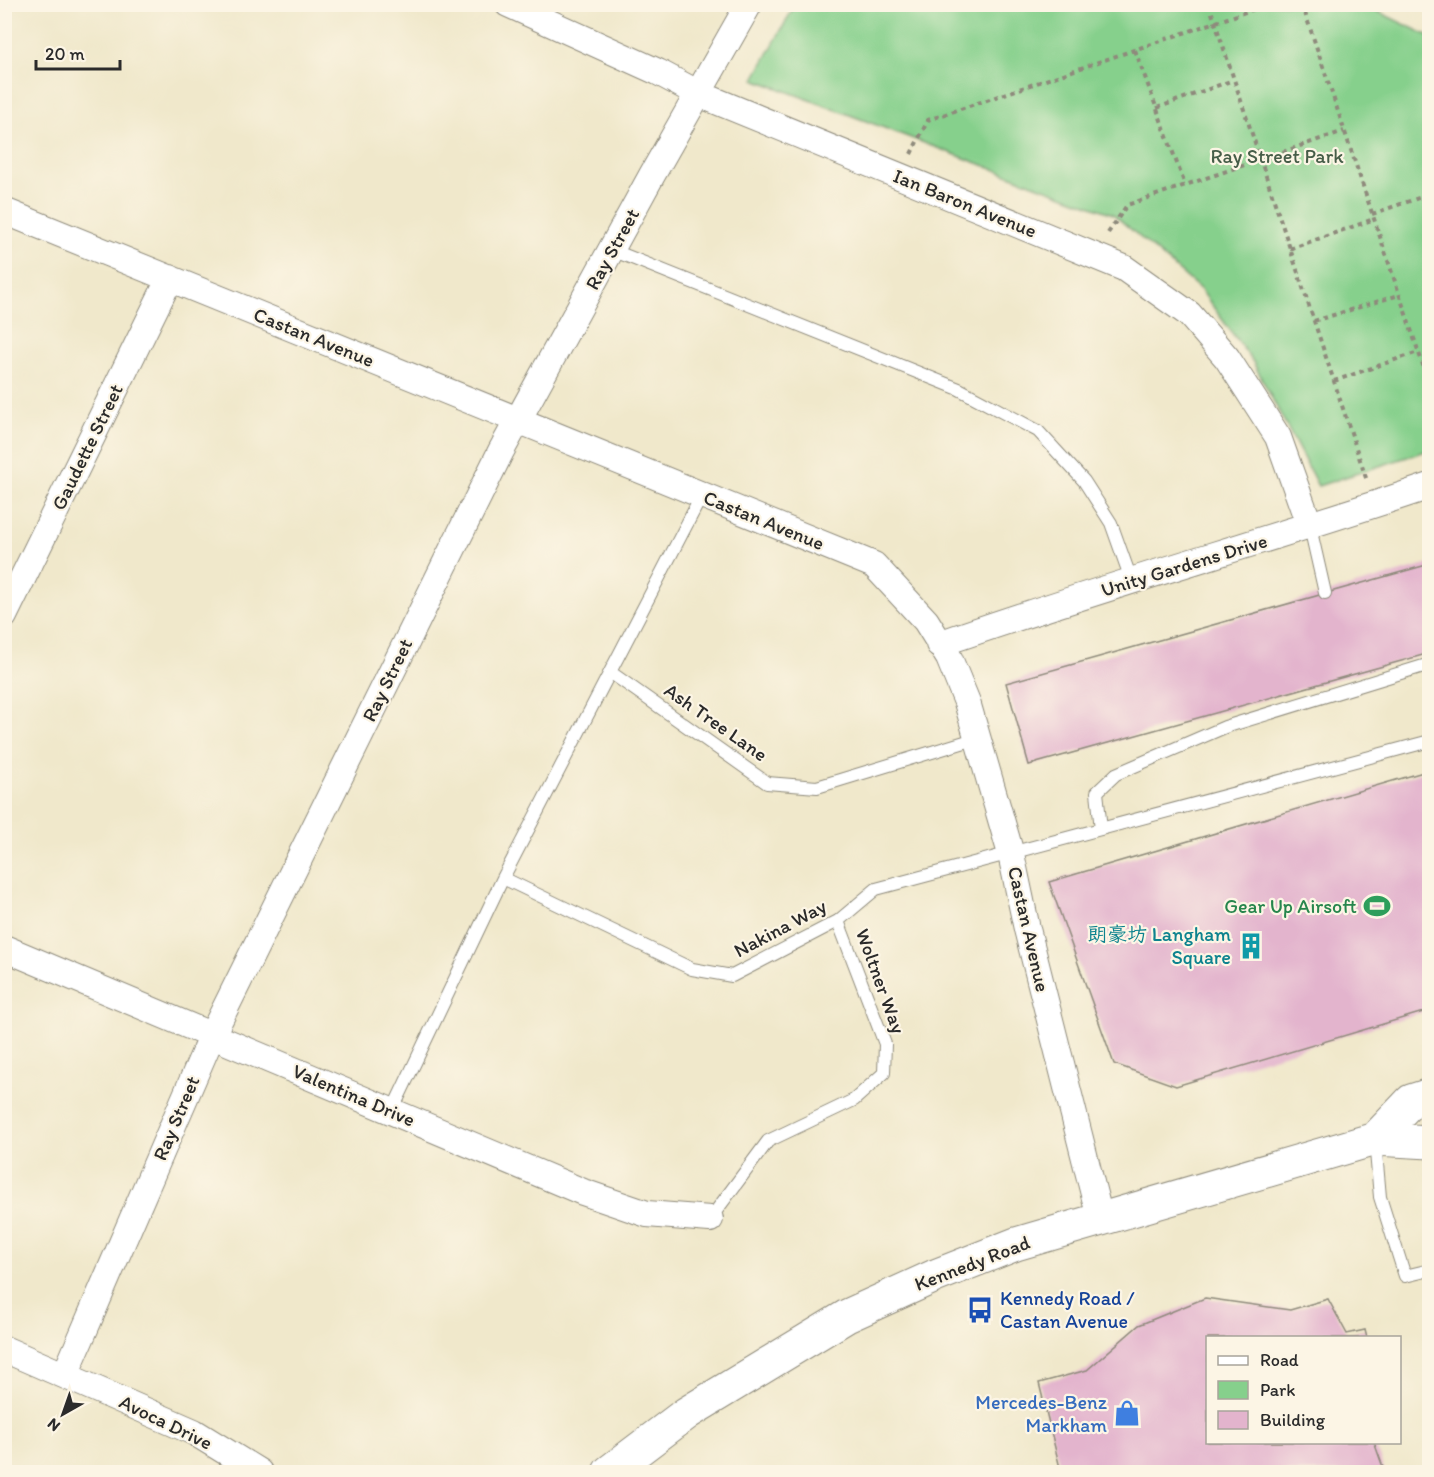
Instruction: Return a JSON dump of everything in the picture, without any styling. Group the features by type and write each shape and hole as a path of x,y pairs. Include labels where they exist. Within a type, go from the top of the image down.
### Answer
{"main road":[{"path":"1375,1139 1410,1101 1430,1095"},
{"name":"Kennedy Road","path":"609,1473 687,1413 847,1316 935,1276 1016,1244 1375,1139 1430,1142"}],"street":[{"name":"Ray Street","path":"65,1375 212,1035 516,419 749,4"},
{"name":"Ian Baron Avenue","path":"520,7 658,72 699,94 1124,268 1189,314 1227,358 1278,437 1310,527"},
{"name":"Castan Avenue","path":"4,211 874,565 926,621 949,658 978,738 1011,854 1027,929 1100,1218"},
{"name":"Gaudette Street","path":"4,616 170,278"},
{"name":"Unity Gardens Drive","path":"939,644 1044,607 1310,527 1430,486"},
{"name":"Valentina Drive","path":"4,948 583,1192 647,1214 710,1219"},
{"name":"Avoca Drive","path":"4,1349 194,1432 259,1473"}],"lane":[{"path":"612,250 959,389 1038,431 1084,482 1111,523 1132,582"},
{"path":"392,1111 502,878 702,495"},
{"path":"1310,527 1325,593"},
{"path":"1101,829 1097,792 1116,774 1225,727 1346,683 1430,664"},
{"name":"Ash Tree Lane","path":"610,672 767,783 817,787 978,738"},
{"name":"Nakina Way","path":"502,878 692,969 732,976 838,921 876,889 1430,741"},
{"name":"Woltner Way","path":"710,1219 768,1141 854,1100 884,1072 885,1044 838,921"},
{"path":"1375,1139 1380,1197 1405,1276 1430,1270"}],"path":[{"path":"1209,4 1375,504"},
{"path":"901,177 928,120 1269,4"},
{"path":"1302,4 1430,386"},
{"path":"1136,50 1185,185"},
{"path":"1156,108 1233,80"},
{"path":"1093,255 1127,206 1344,131"},
{"path":"1372,214 1430,194"},
{"path":"1290,249 1374,219"},
{"path":"1314,321 1399,295"},
{"path":"1334,381 1418,352"}],"green space":[{"name":"Ray Street Park","path":"1362,4 1429,36 1429,450 1318,486 1253,362 1201,290 1113,214 754,79 795,5"}],"building":[{"path":"1430,564 1430,653 1029,765 1006,683"},
{"name":"朗豪坊 Langham Square","path":"1430,770 1430,1010 1176,1086 1114,1064 1049,882"},
{"name":"Mercedes-Benz Markham","path":"1205,1298 1290,1310 1328,1299 1347,1334 1365,1330 1366,1336 1206,1336 1206,1444 1375,1444 1384,1470 1376,1472 1084,1472 1083,1468 1061,1472 1039,1383 1087,1370 1139,1325"}],"place":[{"name":"Gear Up Airsoft","path":"1377,906"},
{"name":"朗豪坊 Langham Square","path":"1251,946"},
{"name":"Kennedy Road / Castan Avenue","path":"980,1310"},
{"name":"Mercedes-Benz Markham","path":"1127,1413"}]}
